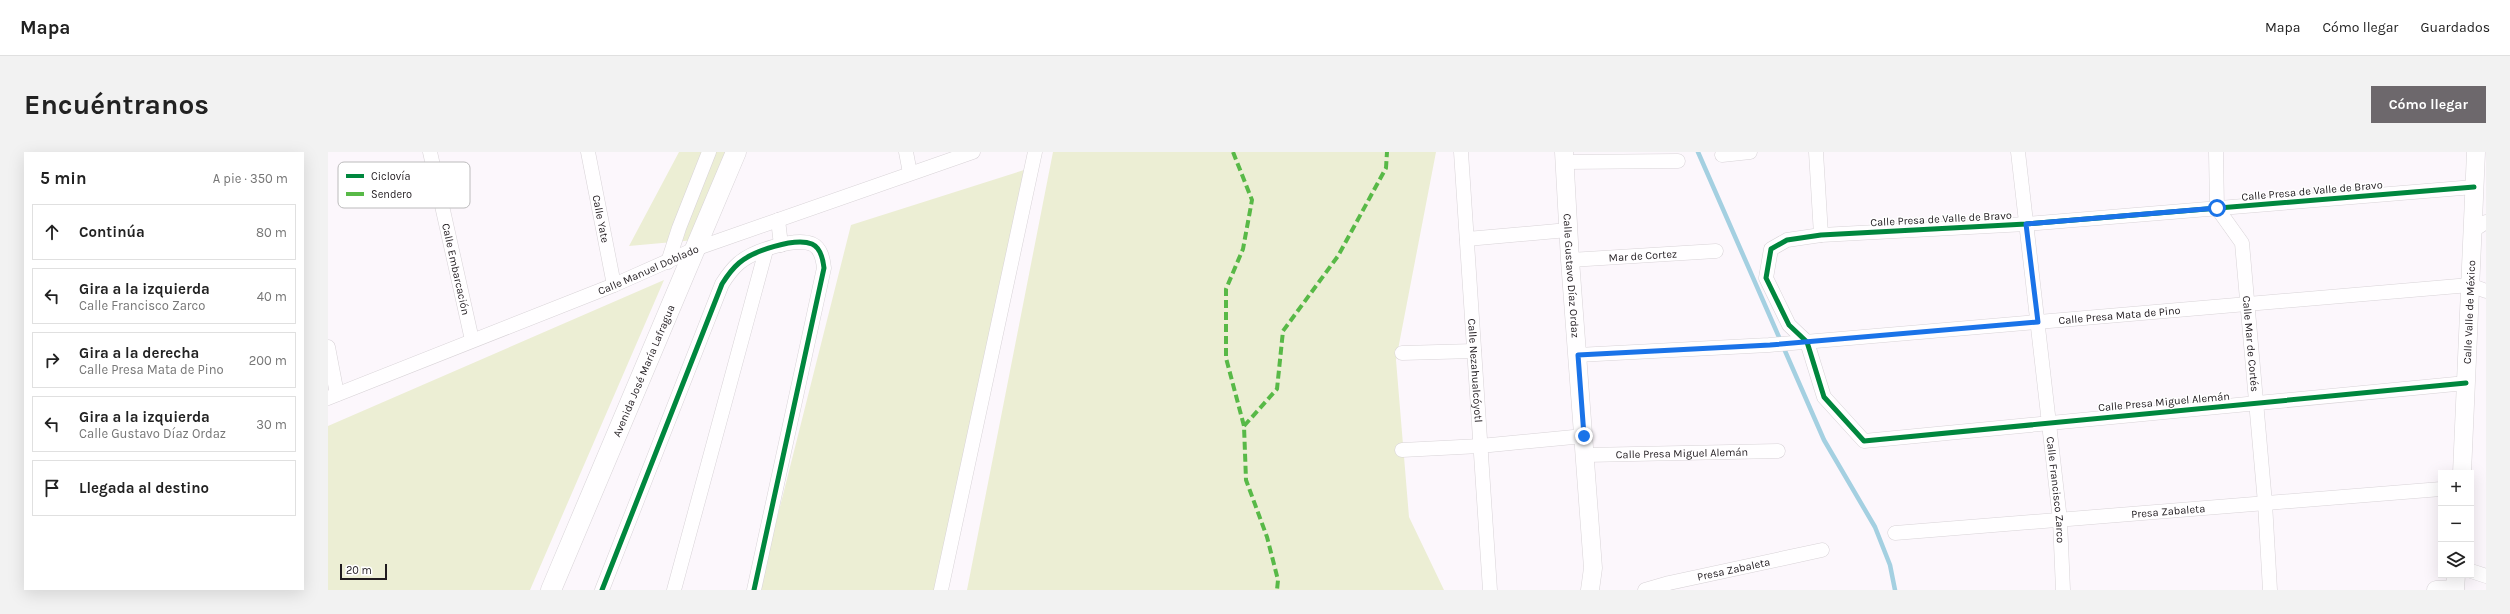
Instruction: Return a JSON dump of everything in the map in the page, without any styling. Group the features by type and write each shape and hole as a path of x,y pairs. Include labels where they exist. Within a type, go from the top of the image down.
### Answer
{"main road":[{"name":"Avenida José María Lafragua","path":"551,590 736,152"}],"street":[{"name":"Calle Embarcación","path":"430,152 432,162"},
{"name":"Calle Yate","path":"588,152 614,285"},
{"path":"668,262 679,228 709,152"},
{"path":"906,152 910,173"},
{"name":"Calle Manuel Doblado","path":"332,396 614,285 695,249 973,152"},
{"path":"941,590 1035,152"},
{"name":"Calle Nezahualcóyotl","path":"1461,152 1490,590"},
{"path":"1722,155 1750,152"},
{"path":"1816,152 1821,235"},
{"name":"Calle Francisco Zarco","path":"2018,152 2060,520 2063,590"},
{"path":"2216,152 2217,208"},
{"name":"Calle Valle de México","path":"2462,470 2466,383 2478,288 2479,227 2474,187 2476,152"},
{"path":"1564,157 1678,161"},
{"name":"Calle Gustavo Díaz Ordaz","path":"1564,157 1570,260 1586,455 1592,568 1590,590"},
{"name":"Calle Presa de Valle de Bravo","path":"1807,342 1789,325 1766,278 1771,249 1787,240 1821,235 2026,224 2474,187"},
{"name":"Calle Embarcación","path":"443,208 472,340"},
{"name":"Calle Mar de Cortés","path":"2217,208 2242,243 2265,503 2270,590"},
{"path":"778,220 781,245"},
{"path":"1467,239 1568,230"},
{"path":"602,590 722,284 732,269 741,261 766,250 798,241 813,245 822,255 824,268 754,590"},
{"path":"674,590 766,250"},
{"name":"Mar de Cortez","path":"1570,260 1716,252"},
{"name":"Calle Presa Mata de Pino","path":"1578,355 1770,345 2247,304 2478,288"},
{"name":"Calle Presa Miguel Alemán","path":"1807,342 1824,397 1864,441 2466,383"},
{"path":"328,347 332,396"},
{"path":"1402,353 1474,351"},
{"path":"1402,450 1480,446 1584,436"},
{"name":"Calle Presa Miguel Alemán","path":"1586,455 1778,451"},
{"name":"Presa Zabaleta","path":"1895,533 2438,489"},
{"name":"Presa Zabaleta","path":"1645,590 1669,583 1822,550"},
{"path":"2474,572 2486,576"},
{"path":"2436,590 2455,585"}],"green space":[{"path":"679,152 732,152 695,240 629,246"},
{"path":"1053,152 1436,152 1396,360 1409,517 1444,590 967,590"},
{"path":"1024,170 935,590 759,590 851,225"},
{"path":"664,280 530,590 328,590 328,426"}],"waterway":[{"path":"1698,152 1824,440 1875,527 1890,565 1895,590"}],"marked path":[{"path":"1233,152 1252,200 1243,249 1226,289 1226,358 1244,426 1246,480 1267,537 1278,580 1277,590"},
{"path":"1244,426 1277,389 1283,331 1338,256 1386,168 1387,152"}],"cycle path":[{"path":"2466,383 1864,441 1824,397 1807,342 1789,325 1766,278 1771,249 1787,240 1821,235 2026,224 2474,187"},
{"path":"602,590 722,284 736,265 745,258 774,246 795,242 805,242 818,248 824,268 754,590"}],"route":[{"path":"1584,436 1578,355 1770,345 2038,322 2026,224 2217,208"}]}
